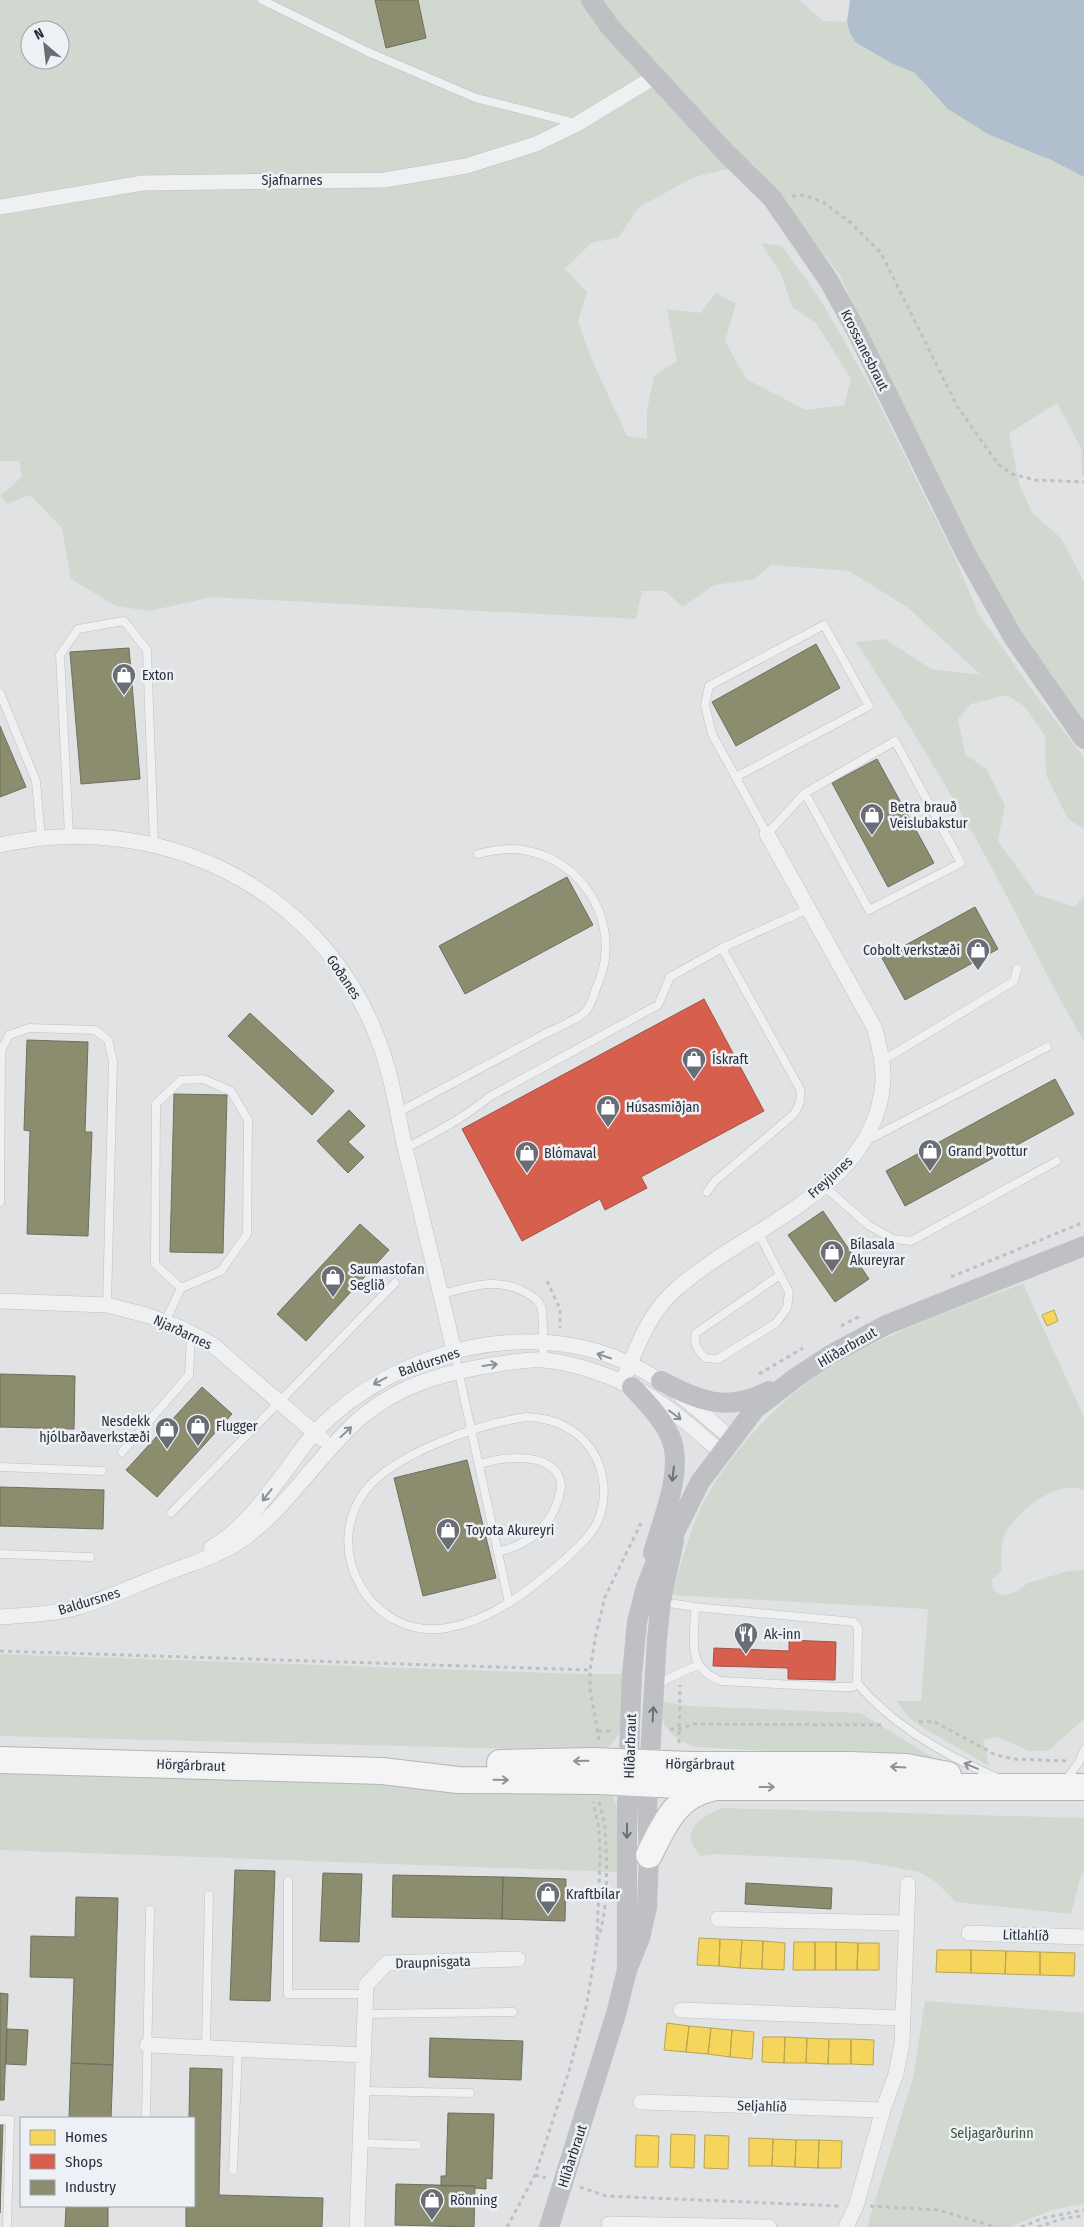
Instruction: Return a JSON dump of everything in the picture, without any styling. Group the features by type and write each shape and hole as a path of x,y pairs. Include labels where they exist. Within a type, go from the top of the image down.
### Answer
{"highway":[{"name":"Hörgárbraut","path":"0,1760 382,1771 458,1780 639,1772 689,1765 850,1765 906,1767 1016,1785"},
{"name":"Hörgárbraut","path":"639,1772 718,1787 1016,1785 1075,1778"},
{"path":"649,1855 675,1808 694,1793 718,1787"}],"street":[{"name":"Krossanesbraut","path":"591,0 610,27 725,152 772,198 829,281 857,332 966,554 1013,637 1084,739"},
{"name":"Sjafnarnes","path":"0,207 143,183 385,180 466,166 536,144 577,124 656,76"},
{"name":"Freyjunes","path":"627,1385 630,1364 652,1317 673,1292 710,1263 824,1186 849,1163 866,1141 876,1119 883,1081 882,1061 875,1029 767,834"},
{"name":"Goðanes","path":"0,845 41,838 105,836 154,844 192,855 245,881 285,910 314,936 333,959 365,1009 387,1064 454,1351"},
{"name":"Hlíðarbraut","path":"627,1970 626,1890 639,1772 654,1689 650,1596 658,1556 675,1532 700,1482 755,1409 798,1376 830,1355 886,1325 1084,1246"},
{"name":"Njarðarnes","path":"0,1300 107,1305 165,1322 214,1345 330,1446"},
{"name":"Baldursnes","path":"175,1570 222,1542 263,1500 314,1432 336,1411 367,1388 403,1369 454,1351 486,1345 542,1342 573,1345 630,1364 661,1381 727,1446"},
{"name":"Baldursnes","path":"0,1617 42,1614 81,1606 210,1558 237,1543 268,1519 330,1446 360,1418 387,1399 424,1380 458,1370 543,1360 586,1370 627,1385 727,1446"},
{"path":"661,1381 692,1397 718,1404 756,1398 798,1376"},
{"path":"627,1385 662,1421 671,1437 674,1451 675,1470 650,1596"},
{"name":"Hlíðarbraut","path":"549,2227 616,2014 627,1970 640,1938 647,1907 649,1855 639,1772 633,1666 637,1622 650,1596"},
{"path":"846,2227 856,2206 882,2110 896,2074 902,2043 908,1884"},
{"path":"718,1919 906,1923"},
{"name":"Litlahlíð","path":"969,1933 1084,1937"},
{"name":"Draupnisgata","path":"357,2227 366,1985 387,1963 518,1959"},
{"path":"681,2010 903,2018"},
{"path":"147,2045 364,2055"},
{"name":"Seljahlíð","path":"641,2102 882,2110"},
{"path":"538,2227 556,2203"},
{"path":"609,2224 769,2227"}],"lane":[{"path":"262,0 368,52 476,98 577,124"},
{"path":"69,836 60,655 78,628 124,621 147,650 154,844"},
{"path":"736,777 869,706 824,625 709,686 705,705 712,734 767,834 805,793 895,742 961,863 869,910 805,793"},
{"path":"0,693 36,781 41,838"},
{"path":"398,1112 586,1011 600,976 606,949 603,921 592,895 574,874 550,858 522,850 507,849 478,854"},
{"path":"406,1148 450,1125 471,1112 489,1097 658,1005 670,977 722,948 808,909"},
{"path":"707,1192 715,1181 794,1114 798,1108 801,1096 800,1089 722,948"},
{"path":"882,1061 1014,981 1017,969"},
{"path":"0,1202 1,1051 9,1035 29,1028 95,1030 108,1040 113,1062 107,1305"},
{"path":"866,1141 1047,1047"},
{"path":"165,1322 181,1288 221,1271 247,1234 248,1120 231,1092 203,1079 181,1080 156,1104 155,1264 181,1288"},
{"path":"824,1186 868,1224 893,1239 911,1241 1057,1161"},
{"path":"758,1232 789,1292 787,1308 776,1323 718,1359 705,1358 694,1342 696,1334 780,1275"},
{"path":"170,1513 395,1283"},
{"path":"441,1294 485,1284 500,1283 526,1292 535,1298 541,1306 543,1360"},
{"path":"122,1452 189,1375 191,1334"},
{"path":"454,1351 509,1603"},
{"path":"527,1416 553,1420 571,1429 586,1443 600,1467 603,1481 602,1510 589,1536 536,1585 509,1603 457,1626 444,1628 416,1627 390,1617 368,1600 357,1582 349,1562 348,1532 351,1518 356,1504 374,1480 422,1450 471,1430 527,1416"},
{"path":"479,1465 501,1458 526,1458 551,1468 556,1472 561,1483 558,1502 544,1526 523,1543 498,1552"},
{"path":"0,1467 102,1471"},
{"path":"0,1554 90,1557"},
{"path":"650,1596 695,1607 854,1622 858,1628 857,1683 874,1703 902,1724 961,1762 1016,1785"},
{"path":"695,1607 694,1657 706,1674 721,1681 845,1688 853,1687 857,1683"},
{"path":"654,1689 679,1672 698,1665"},
{"path":"1075,1778 1084,1750"},
{"path":"288,1881 288,1994 366,1994"},
{"path":"206,2048 209,1895"},
{"path":"146,2117 150,1910"},
{"path":"365,2014 513,2012"},
{"path":"233,2170 238,2049"},
{"path":"362,2092 470,2093"},
{"path":"0,2120 10,2120 8,2227"},
{"path":"360,2143 417,2145"}],"path":[{"path":"772,198 804,195 823,202 851,223 881,253 957,406 998,464 1012,474 1035,480 1084,482"},
{"path":"547,1281 560,1309 560,1331"},
{"path":"620,1731 598,1731 590,1689 590,1670 605,1597 642,1522"},
{"path":"0,1651 590,1670"},
{"path":"678,1749 680,1729 679,1672"},
{"path":"660,1729 680,1729 693,1724 874,1726 933,1721 996,1755 1075,1778"},
{"path":"507,2227 535,2175 570,2071 587,2003 596,1940 600,1857 599,1829 593,1798"},
{"path":"596,1940 603,1919 605,1877 605,1826 599,1799"},
{"path":"594,1806 600,1807"},
{"path":"577,2186 606,2196 938,2210 996,2227"},
{"path":"1021,2227 1044,2218 1084,2210"},
{"path":"1038,2227 1065,2218 1084,2216"}],"green space":[{"path":"0,0 799,0 823,21 847,22 855,42 893,64 915,73 949,109 1084,177 1084,477 1082,475 1081,448 1057,403 1009,433 1020,487 1033,514 1061,538 1084,582 1084,725 1016,626 948,504 839,274 752,163 694,177 638,208 619,237 591,243 565,269 587,292 578,321 591,358 627,436 647,439 647,411 654,376 677,361 667,309 700,313 716,293 736,304 725,341 746,379 806,410 844,405 851,379 816,323 792,307 781,274 761,243 782,246 820,299 871,388 953,553 978,613 1035,694 1084,757 1084,829 1068,819 1046,775 1045,736 1025,707 1007,695 971,704 958,719 965,754 986,769 1005,805 998,841 1036,894 1075,907 1084,896 1084,1041 1057,994 967,823 921,745 856,642 885,639 931,669 981,675 907,607 849,571 771,565 754,579 714,585 683,607 665,591 642,591 636,619 212,597 149,611 116,606 71,579 62,528 30,495 7,504 0,496 22,477 19,461 0,461"},
{"path":"1023,1284 1084,1417 1084,1490 1074,1487 1051,1492 1020,1514 1004,1536 1001,1571 992,1579 993,1589 1002,1596 1017,1591 1028,1583 1068,1571 1084,1570 1084,1719 1048,1751 1029,1751 998,1737 983,1740 989,1766 922,1727 907,1716 897,1701 921,1701 928,1609 673,1595 687,1543 708,1494 746,1441 793,1394 850,1356 898,1332"},
{"path":"0,1654 625,1674 623,1718 617,1737 601,1751 0,1736"},
{"path":"658,1701 688,1706 860,1713 945,1765 860,1756 696,1747 680,1740 669,1731 662,1719"},
{"path":"0,1773 595,1789 610,1794 614,1799 618,1818 618,1872 0,1850"},
{"path":"723,1808 1084,1818 1084,1873 1081,1876 1071,1914 956,1902 936,1882 919,1872 853,1860 715,1854 701,1856 691,1840 694,1826 706,1816"},
{"name":"Seljagarðurinn","path":"925,2001 1084,2013 1084,2204 1051,2210 1010,2227 867,2227 913,2078"}],"water":[{"path":"850,0 1084,0 1084,177 1051,160 988,134 948,109 915,73 893,64 855,42 847,22"}],"building: Homes":[{"path":"1054,1310 1058,1321 1047,1326 1042,1315"},
{"path":"699,1938 720,1939 719,1966 697,1965"},
{"path":"720,1939 742,1940 740,1968 719,1966"},
{"path":"742,1940 763,1941 762,1969 740,1968"},
{"path":"763,1941 785,1943 784,1970 762,1969"},
{"path":"794,1942 815,1942 815,1970 793,1970"},
{"path":"815,1942 836,1942 836,1970 815,1970"},
{"path":"836,1942 858,1943 857,1970 836,1970"},
{"path":"858,1943 879,1943 879,1970 857,1970"},
{"path":"937,1950 971,1950 971,1973 936,1972"},
{"path":"971,1950 1006,1951 1005,1974 971,1973"},
{"path":"1006,1951 1040,1952 1040,1975 1005,1974"},
{"path":"1040,1952 1075,1953 1074,1976 1040,1975"},
{"path":"667,2023 689,2026 686,2052 664,2050"},
{"path":"689,2026 711,2028 708,2054 686,2052"},
{"path":"711,2028 732,2030 730,2057 708,2054"},
{"path":"732,2030 754,2032 752,2059 730,2057"},
{"path":"763,2037 785,2037 784,2063 762,2062"},
{"path":"785,2037 807,2038 806,2063 784,2063"},
{"path":"807,2038 829,2039 828,2064 806,2063"},
{"path":"829,2039 851,2039 851,2064 828,2064"},
{"path":"851,2039 874,2040 873,2065 851,2064"},
{"path":"671,2134 695,2135 694,2168 670,2167"},
{"path":"636,2135 659,2136 658,2167 635,2167"},
{"path":"705,2135 729,2136 728,2169 704,2168"},
{"path":"749,2138 773,2139 772,2166 749,2166"},
{"path":"773,2139 796,2140 795,2167 772,2166"},
{"path":"796,2140 819,2140 818,2168 795,2167"},
{"path":"819,2140 842,2141 841,2168 818,2168"}],"building: Shops":[{"path":"704,999 764,1111 641,1177 647,1188 605,1210 600,1199 522,1241 462,1129"},
{"path":"789,1640 836,1642 835,1680 788,1679 788,1668 713,1666 714,1648 789,1651"}],"building: Industry":[{"path":"375,0 418,0 426,38 386,48"},
{"path":"816,644 840,688 736,746 712,702"},
{"path":"129,648 140,779 81,784 70,652"},
{"path":"0,726 26,787 0,797"},
{"path":"877,759 934,863 888,887 832,783"},
{"path":"567,877 593,925 465,994 439,946"},
{"path":"975,907 998,949 905,1000 882,958"},
{"path":"250,1013 334,1091 312,1115 228,1036"},
{"path":"27,1040 88,1042 85,1132 92,1132 88,1236 27,1234 30,1131 24,1130"},
{"path":"1055,1079 1074,1114 905,1206 886,1171"},
{"path":"174,1094 227,1095 223,1253 170,1252"},
{"path":"349,1110 365,1126 348,1142 364,1157 348,1173 317,1141"},
{"path":"823,1211 869,1279 835,1302 788,1235"},
{"path":"360,1224 389,1250 306,1341 277,1314"},
{"path":"0,1374 75,1376 74,1429 0,1427"},
{"path":"202,1387 232,1414 157,1497 126,1470"},
{"path":"467,1460 496,1578 423,1596 394,1478"},
{"path":"0,1487 104,1490 103,1529 0,1526"},
{"path":"235,1870 275,1871 270,2001 230,2000"},
{"path":"323,1873 362,1874 359,1942 320,1941"},
{"path":"393,1875 503,1877 502,1919 392,1917"},
{"path":"503,1877 566,1879 565,1921 502,1919"},
{"path":"746,1883 832,1888 831,1909 745,1904"},
{"path":"76,1897 118,1898 113,2065 71,2063 74,1978 30,1977 31,1936 75,1937"},
{"path":"0,1993 8,1994 4,2100 0,2100"},
{"path":"7,2029 28,2030 26,2065 6,2064"},
{"path":"430,2038 523,2041 521,2080 429,2077"},
{"path":"71,2063 113,2065 111,2117 69,2117"},
{"path":"190,2068 222,2069 219,2195 323,2198 322,2227 186,2227 186,2207 195,2207 195,2117 189,2117"},
{"path":"448,2113 494,2114 492,2179 486,2178 486,2189 475,2188 475,2186 441,2186 441,2176 446,2176"},
{"path":"0,2123 3,2123 0,2213"},
{"path":"396,2184 475,2186 474,2227 395,2225"},
{"path":"66,2207 108,2207 108,2227 65,2227"}],"place":[{"name":"Exton","path":"124,696"},
{"name":"Betra brauð Veislubakstur","path":"872,836"},
{"name":"Cobolt verkstæði","path":"978,971"},
{"name":"Ískraft","path":"694,1080"},
{"name":"Húsasmiðjan","path":"608,1128"},
{"name":"Grand Þvottur","path":"930,1172"},
{"name":"Blómaval","path":"527,1174"},
{"name":"Bílasala Akureyrar","path":"832,1273"},
{"name":"Saumastofan Seglið","path":"333,1298"},
{"name":"Flugger","path":"198,1447"},
{"name":"Nesdekk hjólbarðaverkstæði","path":"167,1450"},
{"name":"Toyota Akureyri","path":"448,1551"},
{"name":"Ak-inn","path":"746,1655"},
{"name":"Kraftbílar","path":"548,1915"},
{"name":"Rönning","path":"432,2221"}]}
